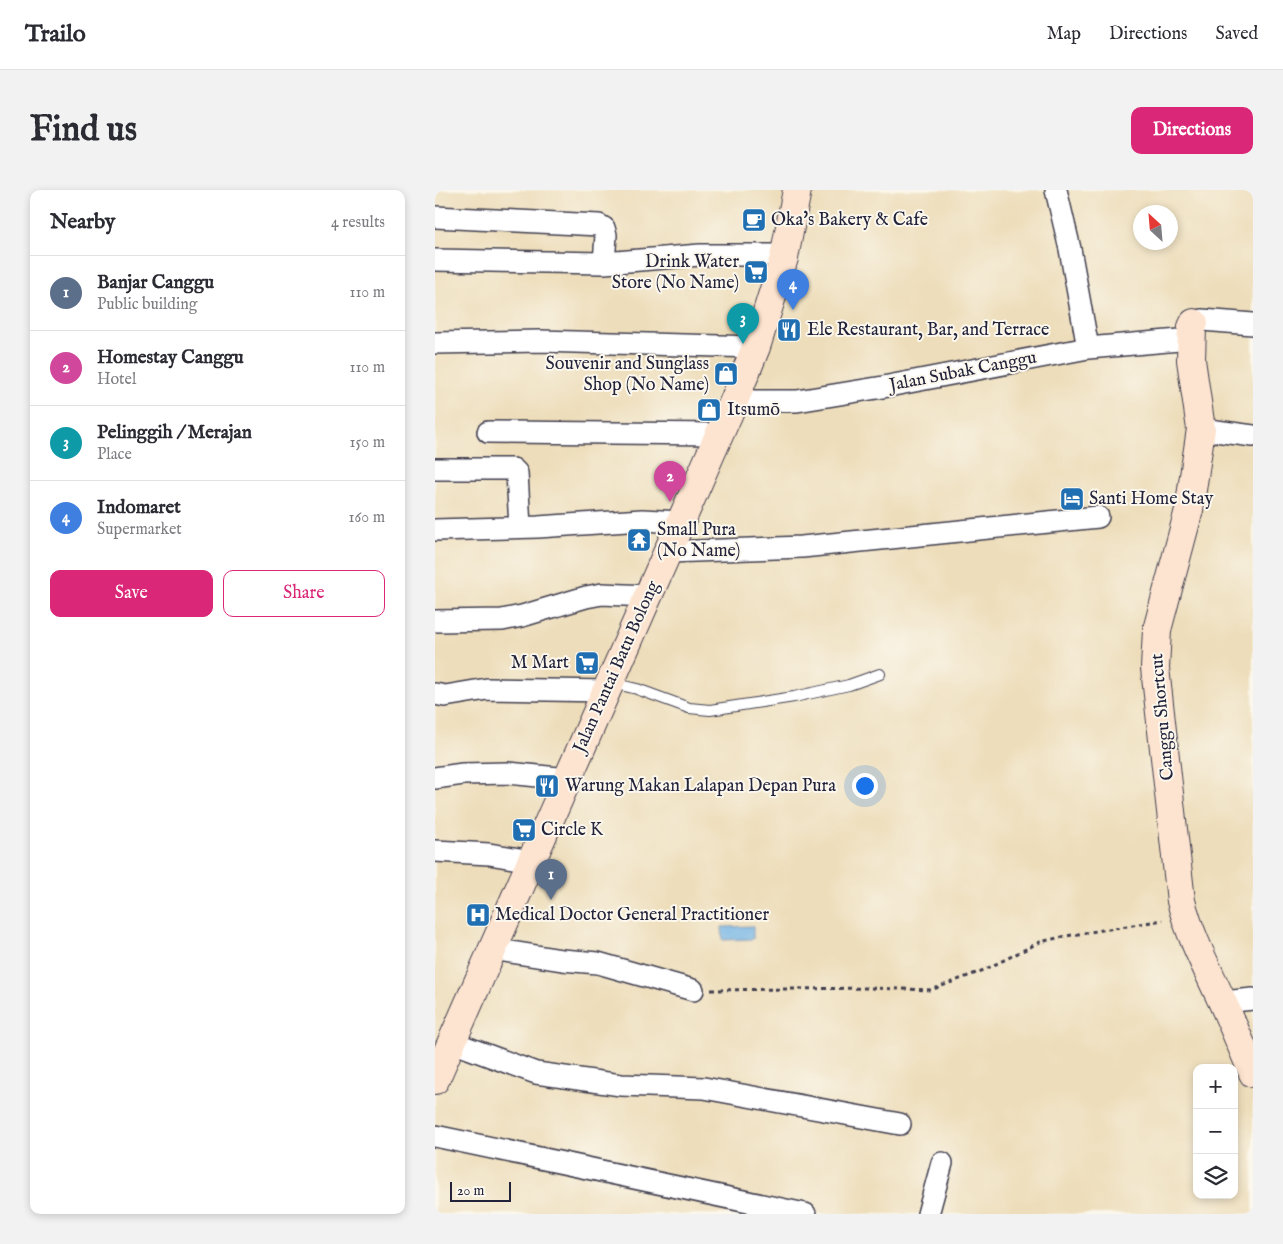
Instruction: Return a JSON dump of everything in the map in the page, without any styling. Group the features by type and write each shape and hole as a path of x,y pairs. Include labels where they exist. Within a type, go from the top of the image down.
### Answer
{"street":[{"name":"Jalan Pantai Batu Bolong","path":"435,1080 735,401 756,347 784,258 797,190"},
{"path":"1056,190 1070,249 1088,348"},
{"path":"435,217 599,225 604,228 606,235 604,263"},
{"path":"435,260 604,263 701,255 771,254 784,258"},
{"name":"Jalan Subak Canggu","path":"735,401 797,401 842,394 1088,348 1192,331 1202,320 1253,324"},
{"name":"Canggu Shortcut","path":"1192,331 1191,360 1201,429 1189,510 1157,630 1155,668 1181,900 1199,952 1223,1002 1253,1073"},
{"path":"435,343 539,341 756,347"},
{"path":"1201,429 1253,436"},
{"path":"488,432 720,434"},
{"path":"435,469 513,469 517,473 519,527"},
{"path":"669,552 802,547 1098,517"},
{"path":"435,530 642,520 681,522"},
{"path":"435,621 502,620 602,594 648,596"},
{"path":"435,694 445,696 487,689 609,686"},
{"path":"435,778 463,774 508,773 569,779"},
{"path":"435,851 489,854 532,861"},
{"path":"492,950 598,963 693,990"},
{"path":"1223,1002 1253,999"},
{"path":"452,1042 536,1072 621,1085 704,1088 899,1124"},
{"path":"435,1136 805,1214"},
{"path":"928,1214 942,1163"}],"lane":[{"path":"609,686 637,689 689,708 710,710 794,697 849,685 880,674"}],"path":[{"path":"693,990 869,988 931,990 984,970 1040,942 1185,916"}],"water":[{"path":"753,926 753,939 723,940 722,927"}],"place":[{"name":"Oka's Bakery & Cafe","path":"754,220"},
{"name":"Drink Water Store (No Name)","path":"756,272"},
{"name":"Indomaret","path":"793,310"},
{"name":"Ele Restaurant, Bar, and Terrace","path":"789,330"},
{"name":"Pelinggih / Merajan","path":"743,344"},
{"name":"Souvenir and Sunglass Shop (No Name)","path":"726,374"},
{"name":"Itsumō","path":"709,410"},
{"name":"Santi Home Stay","path":"1072,499"},
{"name":"Homestay Canggu","path":"670,502"},
{"name":"Small Pura (No Name)","path":"639,540"},
{"name":"M Mart","path":"587,663"},
{"name":"Warung Makan Lalapan Depan Pura","path":"547,786"},
{"name":"Circle K","path":"524,830"},
{"name":"Banjar Canggu","path":"551,900"},
{"name":"Medical Doctor General Practitioner","path":"478,915"}]}
